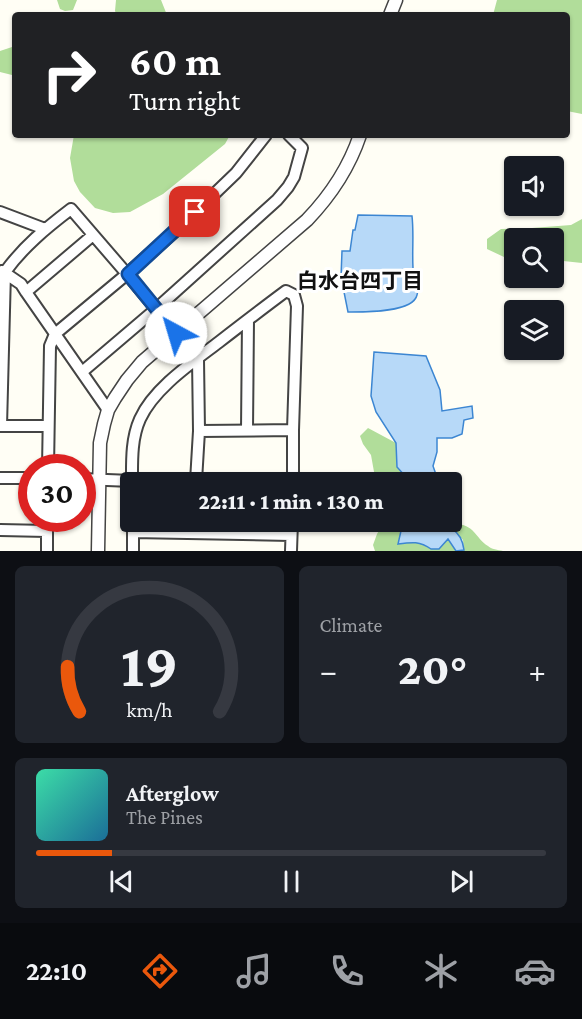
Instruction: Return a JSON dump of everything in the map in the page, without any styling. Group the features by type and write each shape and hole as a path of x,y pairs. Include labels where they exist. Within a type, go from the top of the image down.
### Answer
{"street":[{"path":"48,454 50,346 55,334 128,274 182,225 236,173 264,138"},
{"path":"82,372 277,200 294,177 302,148 292,138"},
{"path":"98,551 100,443 108,410 127,380 142,362 307,220 324,202 347,167 359,138"},
{"path":"48,426 0,426 2,271 45,229 71,209 198,358 199,431 197,472"},
{"path":"0,212 45,229"},
{"path":"27,292 93,235"},
{"path":"2,271 21,284 108,410"},
{"path":"132,472 134,434 149,403 198,358 286,291 294,295 297,306 293,472"},
{"path":"247,430 248,320"},
{"path":"199,431 293,430"},
{"path":"0,478 18,478"},
{"path":"96,480 120,481"},
{"path":"0,530 18,530"},
{"path":"47,532 47,551"},
{"path":"133,532 133,551"},
{"path":"232,532 291,535"},
{"path":"291,532 291,551"}],"green space":[{"path":"57,0 77,0 73,10 65,11 60,9"},
{"path":"116,0 161,0 166,12 116,12"},
{"path":"497,0 582,0 582,114 570,112 570,12 494,12"},
{"path":"12,47 12,75 0,72 0,51"},
{"path":"73,138 228,138 225,144 163,194 130,212 113,213 95,208 80,192 74,181 70,158"},
{"path":"582,219 582,263 564,261 564,228 532,228 571,225"},
{"path":"504,229 504,257 487,249 487,239"},
{"path":"368,428 396,443 397,467 402,472 374,472 371,455 360,436"},
{"path":"462,525 471,529 489,547 503,551 459,551 464,550 463,540 456,532 462,532"},
{"path":"378,532 406,532 416,541 431,549 448,539 456,551 375,551 373,545"}],"water":[{"path":"358,215 412,216 413,268 418,292 414,301 387,310 348,312 341,277 342,251 350,251"},
{"path":"374,352 426,356 440,390 442,411 472,406 473,418 464,420 462,434 452,438 437,438 437,452 433,466 435,472 402,472 397,467 396,443 376,412 371,396"},
{"path":"401,532 456,532 462,540 464,550 456,551 448,539 439,549 431,549 416,543 398,544"}],"district":[{"name":"白水台四丁目","path":"360,281"}],"route":[{"path":"176,333 128,274 195,212"}]}
